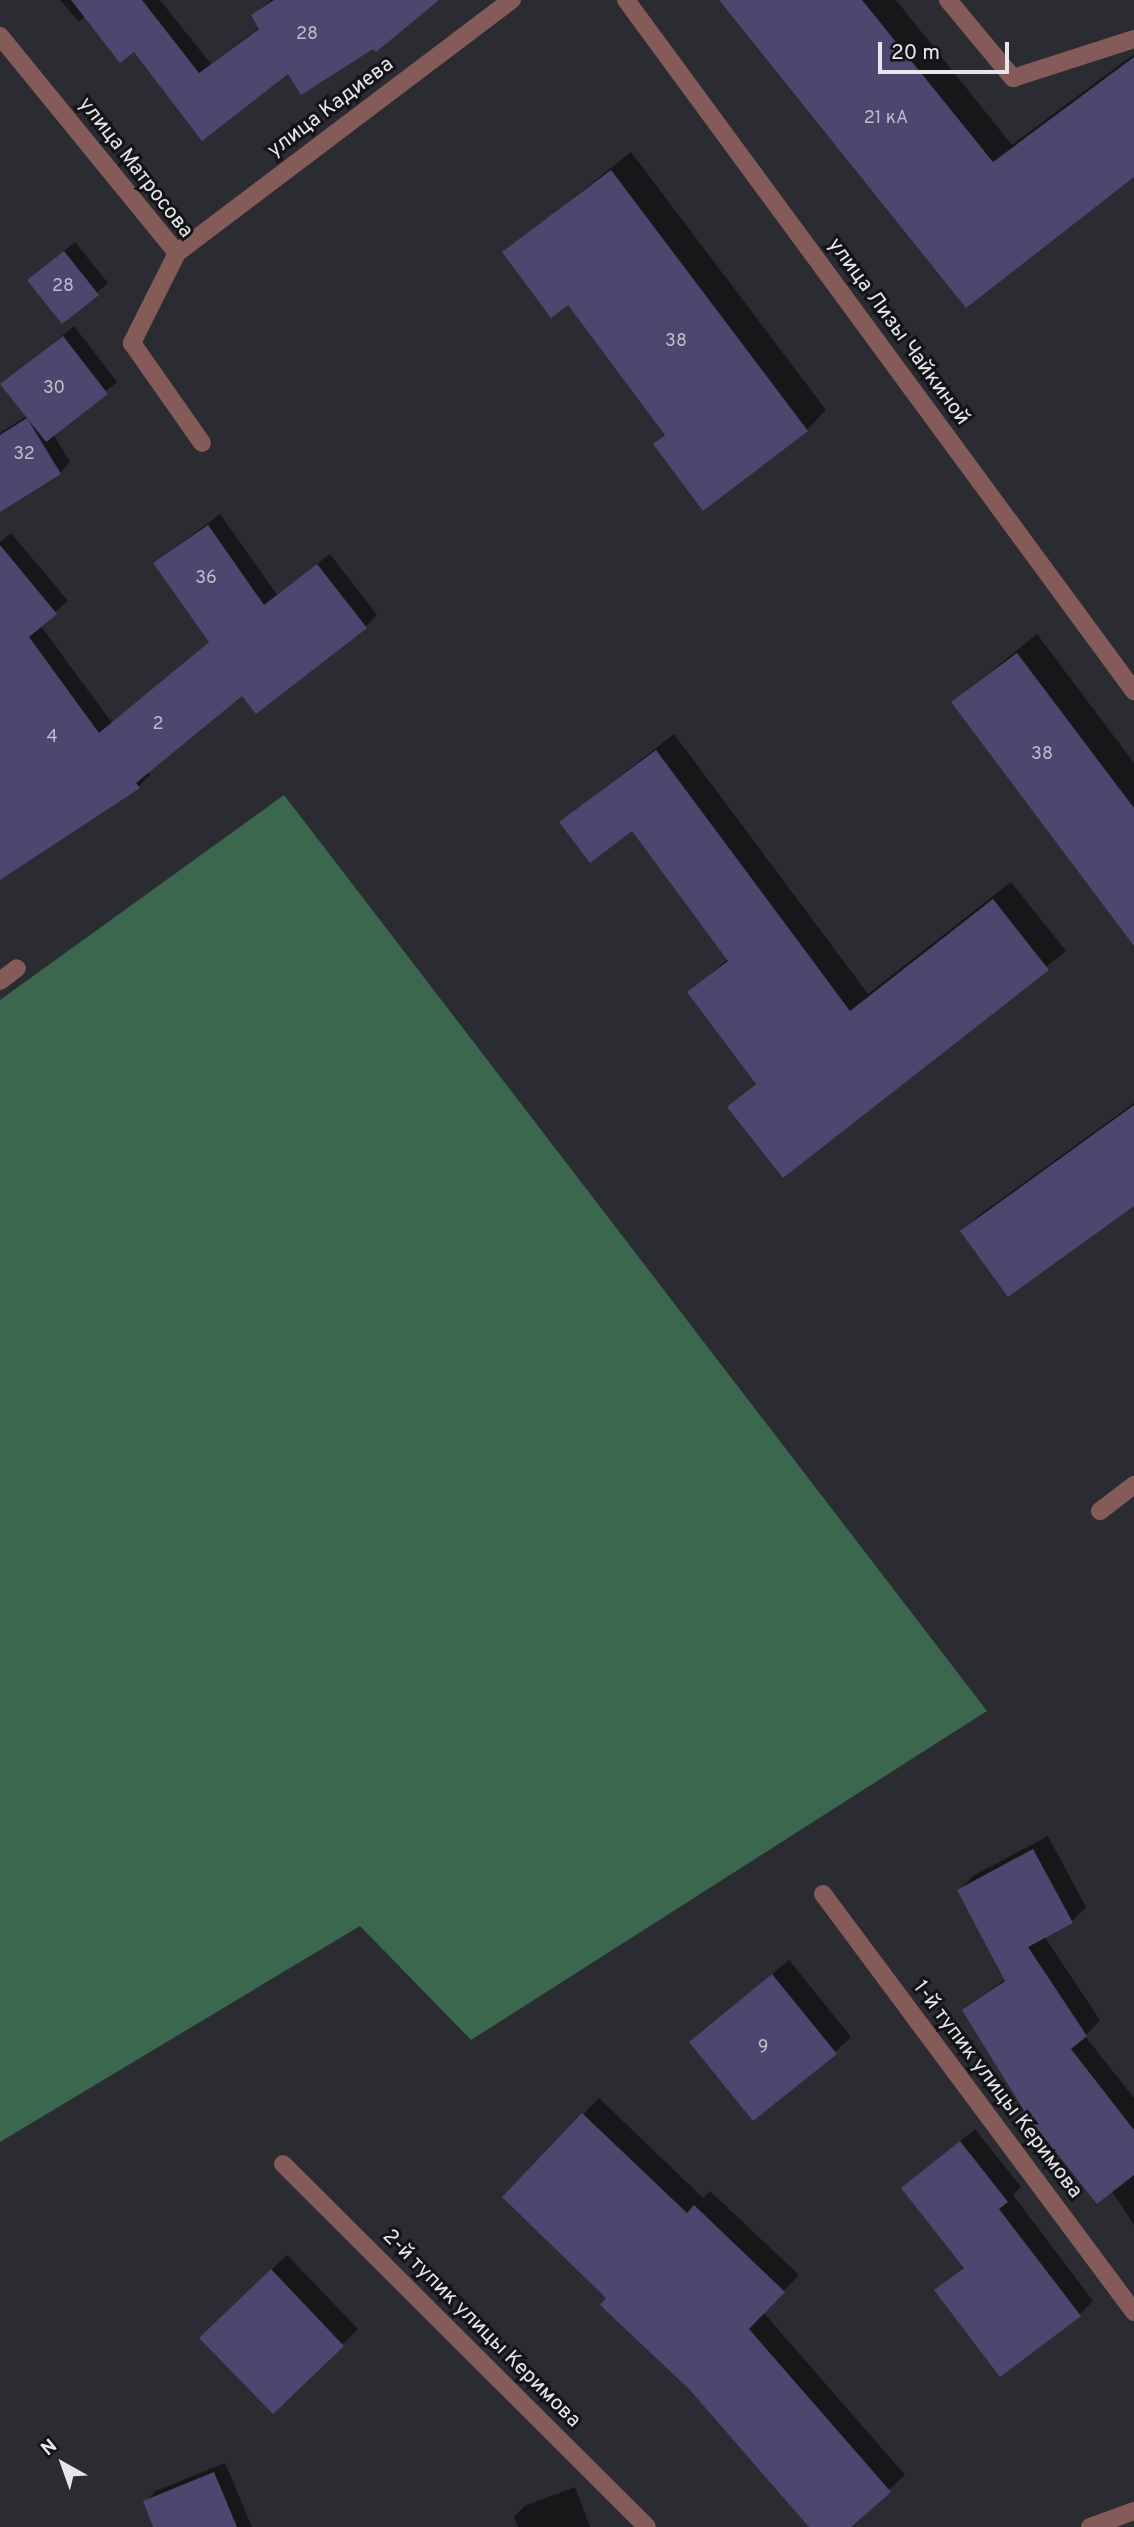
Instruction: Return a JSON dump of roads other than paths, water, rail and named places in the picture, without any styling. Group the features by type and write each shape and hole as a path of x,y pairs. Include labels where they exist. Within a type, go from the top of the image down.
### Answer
{"street":[{"name":"улица Кадиева","path":"177,253 512,0"},
{"name":"улица Лизы Чайкиной","path":"626,0 1134,691"},
{"path":"948,0 1013,78 1134,38"},
{"name":"улица Матросова","path":"0,36 177,253 132,343 202,443"},
{"path":"0,981 17,968"},
{"path":"1100,1511 1134,1485"},
{"name":"1-й тупик улицы Керимова","path":"823,1894 1134,2312"},
{"name":"2-й тупик улицы Керимова","path":"283,2164 647,2527"},
{"path":"1090,2527 1134,2511"}]}
